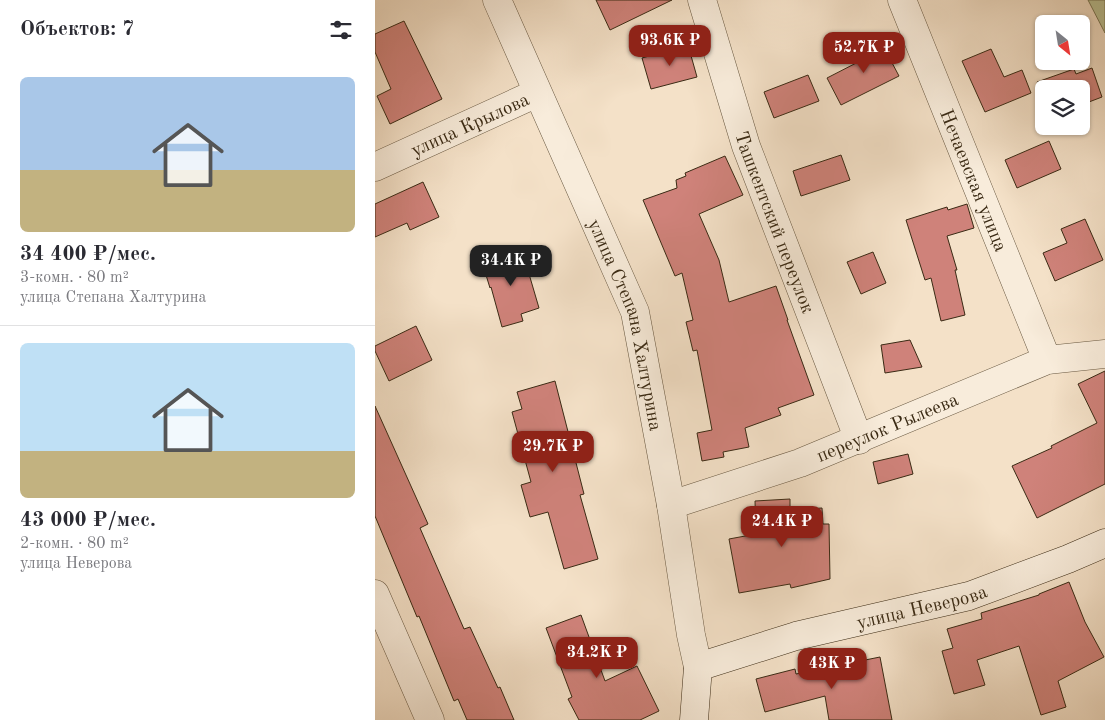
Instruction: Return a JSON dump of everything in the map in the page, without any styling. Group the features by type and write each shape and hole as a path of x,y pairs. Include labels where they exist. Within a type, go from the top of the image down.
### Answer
{"street":[{"name":"улица Степана Халтурина","path":"497,0 635,312 671,505 691,635 698,667"},
{"name":"Ташкентский переулок","path":"702,0 746,146 859,440"},
{"name":"Нечаевская улица","path":"903,0 1047,360"},
{"name":"улица Крылова","path":"375,167 537,93"},
{"name":"переулок Рылеева","path":"671,505 800,463 1047,360 1105,354"},
{"name":"улица Неверова","path":"698,667 796,636 969,596 1105,543"},
{"path":"375,594 430,720"},
{"path":"694,720 698,667"}],"green space":[{"path":"1088,0 1105,0 1105,33"}],"building":[{"path":"596,0 672,0 610,30"},
{"path":"404,21 442,99 390,124 377,96 391,89 375,52 375,34"},
{"path":"880,40 899,76 841,105 827,78 864,59 860,51"},
{"path":"688,45 697,77 651,89 642,58"},
{"path":"991,49 1004,77 1022,70 1031,93 985,112 962,61"},
{"path":"1092,68 1102,97 1090,102 1090,80 1043,80 1071,70 1074,70 1076,74"},
{"path":"808,75 819,101 774,118 764,92"},
{"path":"1049,141 1061,169 1017,188 1005,160"},
{"path":"841,155 850,180 801,196 793,171"},
{"path":"725,156 743,195 699,214 719,260 729,302 776,286 814,395 778,408 781,415 745,428 749,447 723,452 724,457 702,461 697,433 712,430 697,350 693,351 686,322 693,320 682,273 675,276 643,200 677,188 676,180 686,176 685,173"},
{"path":"423,182 439,217 410,230 407,223 375,237 375,204"},
{"path":"967,204 974,228 947,236 957,270 955,270 965,315 941,321 931,278 925,280 906,220 947,207 948,210"},
{"path":"1085,219 1103,260 1055,281 1043,253 1067,243 1061,229"},
{"path":"522,250 539,308 521,314 523,321 502,327 482,262"},
{"path":"873,252 886,283 861,294 847,262"},
{"path":"416,326 432,360 389,381 375,351 375,346"},
{"path":"910,340 922,367 885,373 881,345"},
{"path":"1105,371 1105,484 1037,518 1012,466 1052,448 1051,446 1097,423 1078,384"},
{"path":"555,381 584,494 580,495 598,559 564,569 548,512 530,517 521,485 531,482 512,412 522,409 517,392"},
{"path":"375,406 428,524 420,528 464,629 470,627 514,720 467,720 458,699 454,701 375,516"},
{"path":"908,454 913,474 878,484 873,462"},
{"path":"790,499 790,510 822,508 823,524 829,524 830,579 791,588 790,584 739,593 729,539 756,534 755,501"},
{"path":"1069,582 1085,622 1104,657 1058,681 1066,707 1041,715 1019,646 977,660 985,685 954,694 942,651 953,648 947,629 982,619 981,613 1039,595"},
{"path":"581,615 605,681 637,666 659,711 640,720 579,720 568,699 572,697 546,628"},
{"path":"880,657 892,720 829,720 825,696 765,712 756,679 795,669 796,674"}]}
